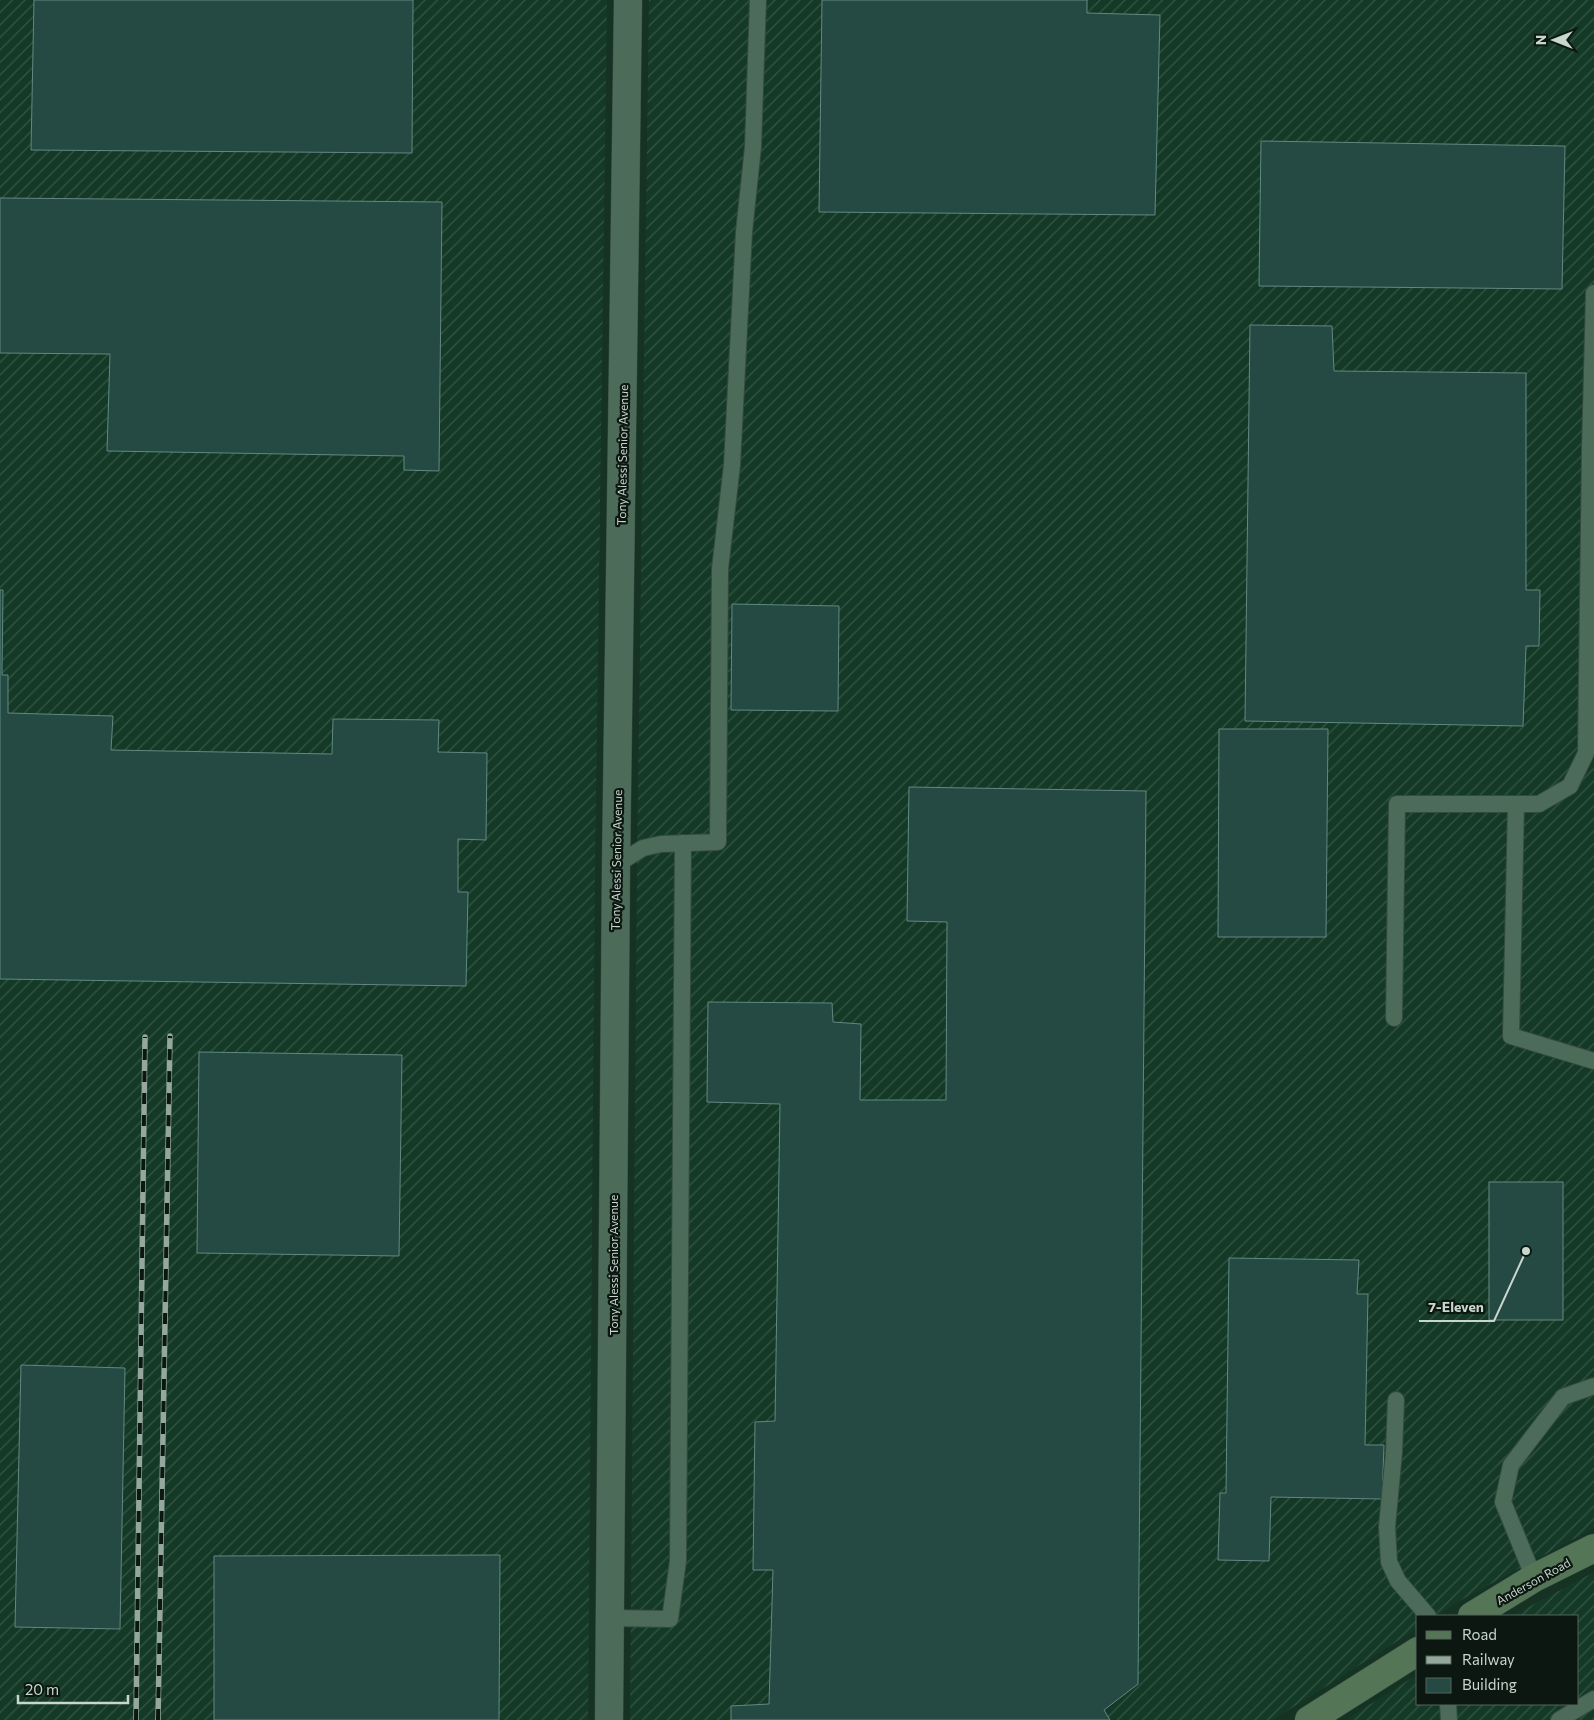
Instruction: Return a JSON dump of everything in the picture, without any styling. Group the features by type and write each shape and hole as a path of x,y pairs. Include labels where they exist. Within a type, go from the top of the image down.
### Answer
{"street":[{"name":"Tony Alessi Senior Avenue","path":"609,1720 616,865 628,0"},
{"name":"Anderson Road","path":"1474,1615 1534,1578 1594,1548"},
{"path":"1309,1720 1416,1652"}],"lane":[{"path":"616,865 642,848 661,844 718,842 720,569 732,465 744,232 754,147 758,0"},
{"path":"1394,1018 1397,804 1539,804 1570,786 1586,753 1594,294"},
{"path":"1516,804 1511,1036 1594,1061"},
{"path":"610,1618 670,1619 678,1561 683,843"},
{"path":"1534,1578 1503,1502 1511,1465 1563,1397 1594,1386"},
{"path":"1396,1400 1394,1452 1387,1527 1390,1562 1398,1581 1427,1615"},
{"path":"1559,1720 1594,1699"},
{"path":"1448,1705 1449,1720"}],"shaded area":[{"path":"0,0 607,0 595,865 588,1720 0,1720"},
{"path":"649,0 1594,0 1594,1528 1463,1599 1438,1615 1416,1615 1416,1629 1273,1720 630,1720 637,865"},
{"path":"1594,1572 1594,1720 1345,1720 1416,1675 1416,1705 1579,1705 1579,1615 1514,1615"}],"building":[{"path":"34,0 413,0 412,153 31,150"},
{"path":"822,0 1087,0 1087,13 1160,15 1155,215 819,212"},
{"path":"1261,141 1565,146 1562,289 1259,286"},
{"path":"0,198 442,202 439,471 404,470 404,456 107,451 110,354 0,353"},
{"path":"1250,325 1332,326 1334,371 1526,373 1526,590 1540,590 1539,646 1526,646 1523,726 1245,721"},
{"path":"0,590 3,590 2,675 8,675 8,713 113,716 111,750 332,754 333,719 439,720 438,752 487,753 486,840 458,839 458,892 468,892 466,986 0,979"},
{"path":"732,604 839,606 838,711 731,710"},
{"path":"1219,729 1328,729 1326,937 1218,937"},
{"path":"909,787 1146,791 1138,1684 1104,1710 1110,1720 731,1720 731,1706 769,1704 773,1570 753,1570 755,1422 775,1421 780,1104 707,1102 708,1002 832,1003 833,1022 861,1024 860,1100 946,1100 947,922 907,921"},
{"path":"199,1052 402,1055 399,1256 197,1253"},
{"path":"1489,1182 1563,1182 1563,1320 1489,1320"},
{"path":"1229,1258 1359,1260 1357,1294 1368,1294 1365,1445 1384,1445 1382,1499 1271,1497 1269,1561 1218,1560 1220,1493 1226,1493"},
{"path":"21,1365 125,1368 120,1629 15,1627"},
{"path":"500,1555 499,1720 214,1720 214,1556"}],"railway":[{"path":"158,1720 170,1036"},
{"path":"136,1720 145,1037"}],"place":[{"name":"7-Eleven","path":"1526,1251"}]}
